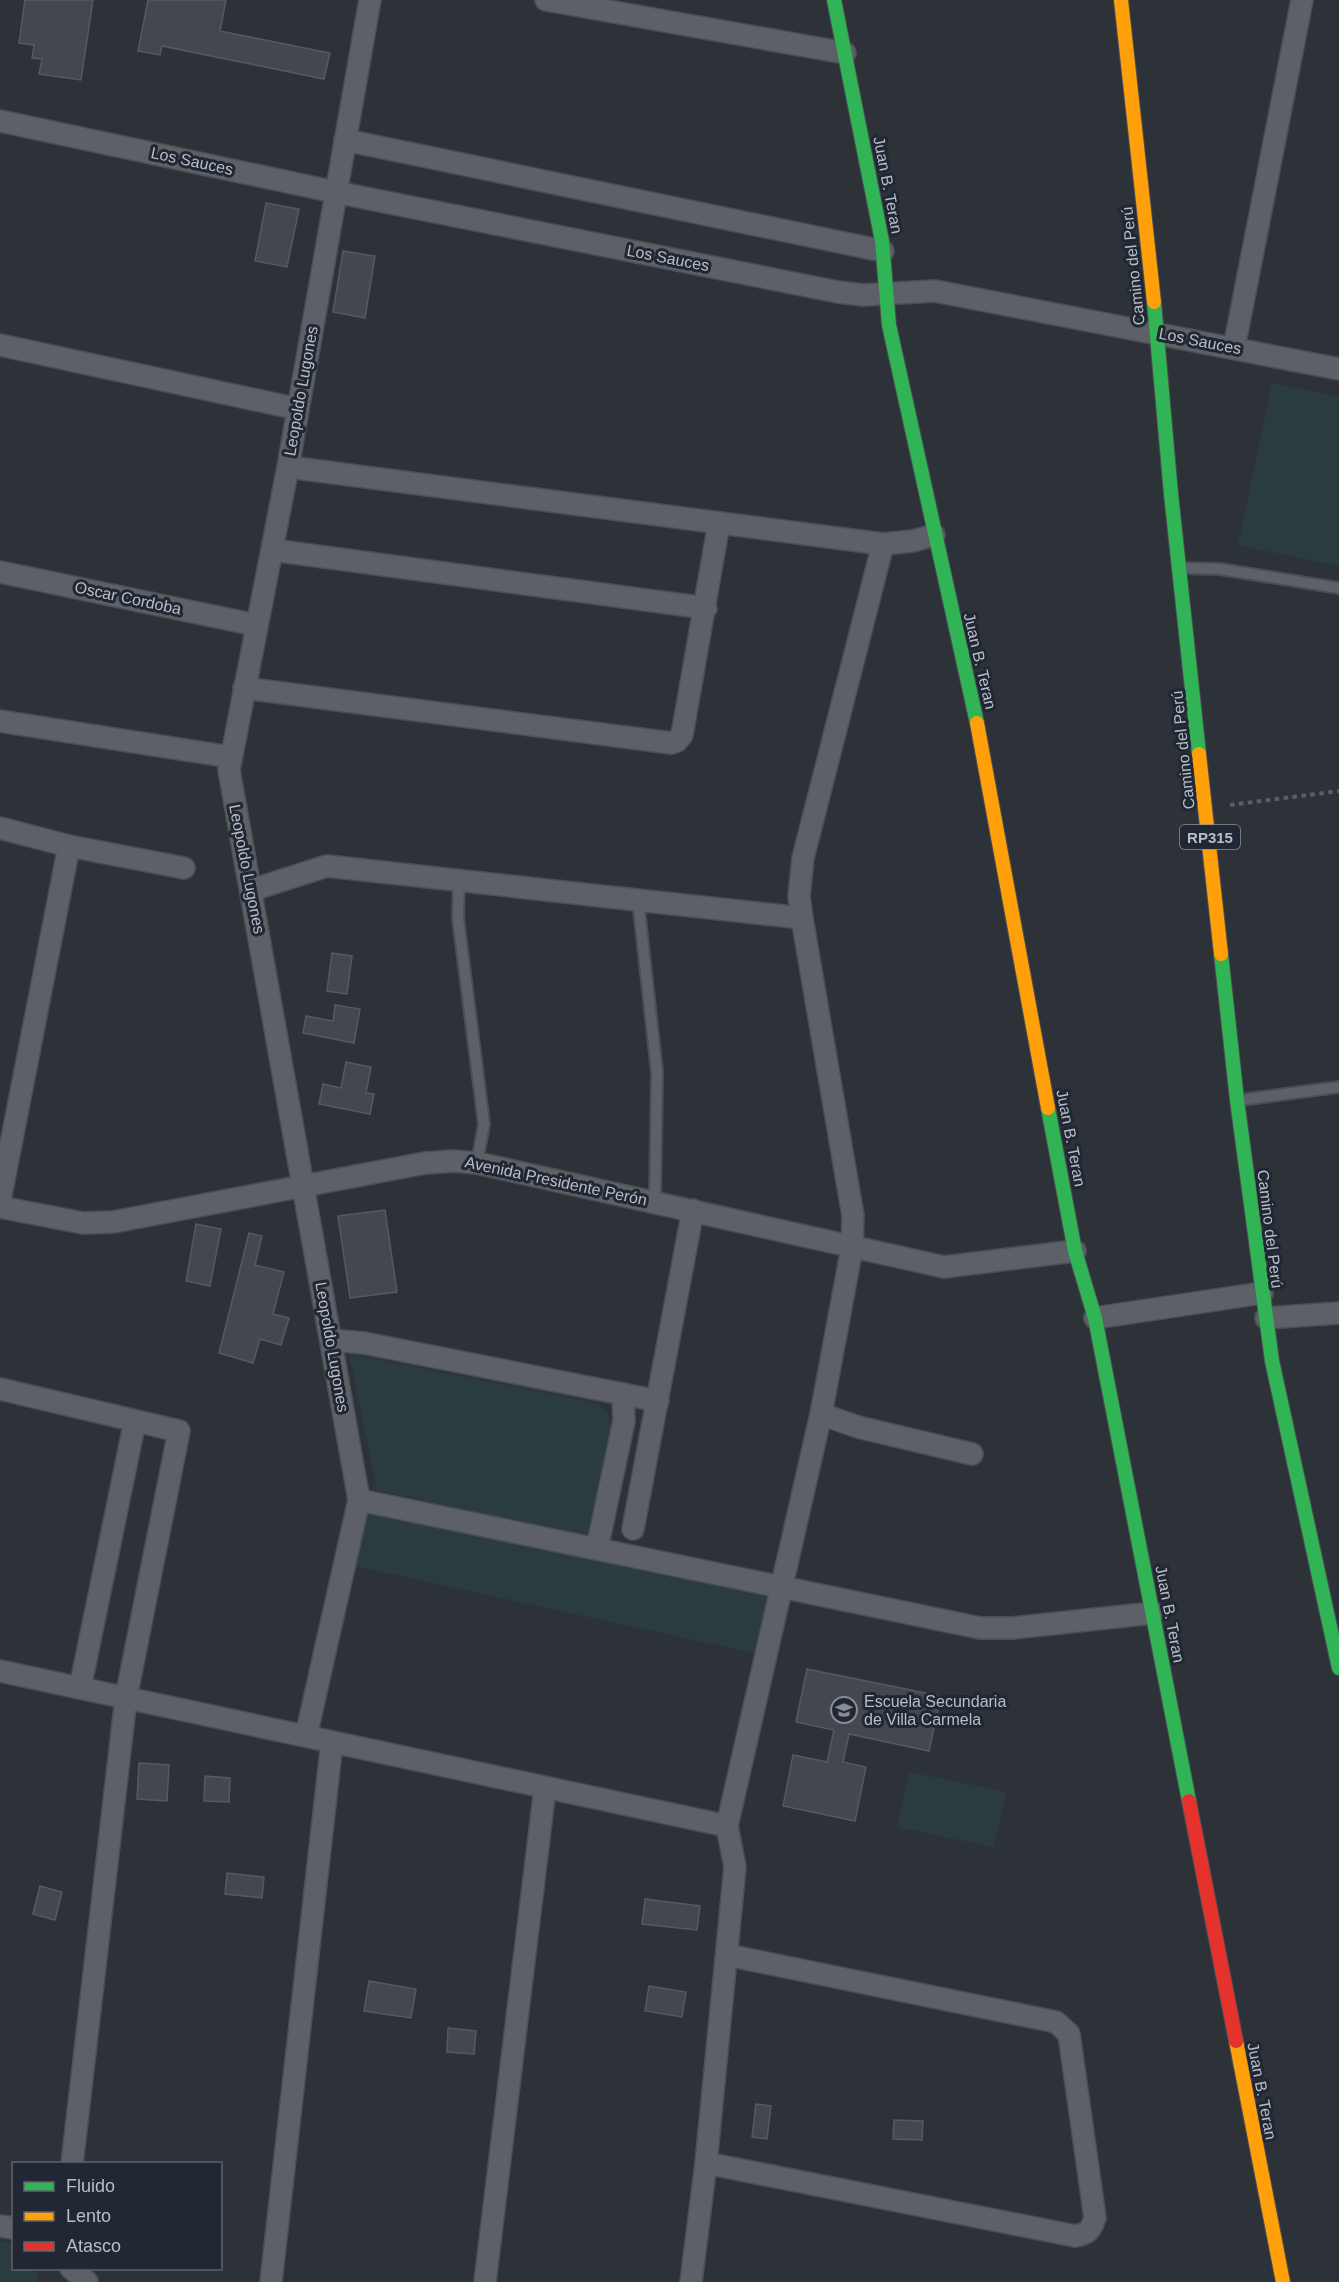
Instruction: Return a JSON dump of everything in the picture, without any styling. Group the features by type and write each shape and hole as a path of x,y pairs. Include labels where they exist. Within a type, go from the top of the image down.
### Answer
{"street":[{"name":"Leopoldo Lugones","path":"306,1736 359,1500 302,1187 252,890 231,784 231,757 288,467 370,0"},
{"path":"546,0 845,53"},
{"name":"Juan B. Teran","path":"834,0 883,251 889,325 934,535 970,688 1075,1251 1095,1318 1283,2282"},
{"name":"Camino del Perú","path":"1121,0 1237,1101 1262,1293 1272,1361 1339,1668"},
{"path":"1234,348 1302,0"},
{"name":"Los Sauces","path":"0,121 335,192 838,292 886,295 935,291 1157,332 1339,369"},
{"path":"345,140 883,251"},
{"path":"0,345 298,409"},
{"path":"288,467 883,544 913,541 934,535"},
{"path":"244,688 671,743 677,741 682,735 719,523"},
{"path":"691,2282 706,2163 735,1867 727,1826 820,1414 852,1248 853,1216 800,896 806,840 883,544"},
{"path":"272,550 705,608"},
{"name":"Oscar Cordoba","path":"0,572 256,625"},
{"path":"0,721 231,757"},
{"path":"0,828 69,846 184,868"},
{"path":"0,1200 69,846"},
{"path":"252,890 327,866 459,878 802,918"},
{"name":"Avenida Presidente Perón","path":"0,1207 83,1223 113,1222 425,1162 454,1161 477,1163 655,1201 944,1268 1075,1251"},
{"path":"633,1529 693,1210"},
{"path":"1095,1318 1262,1293"},
{"path":"1266,1318 1339,1313"},
{"path":"331,1340 364,1343 658,1401"},
{"path":"0,1389 179,1431 126,1698 72,2162"},
{"path":"597,1550 624,1421 623,1394"},
{"path":"820,1414 858,1427 972,1454"},
{"path":"80,1688 135,1421"},
{"path":"359,1500 980,1628 1012,1628 1153,1613"},
{"path":"0,1671 727,1826"},
{"path":"271,2282 332,1742"},
{"path":"485,2282 545,1788"},
{"path":"706,2163 1075,2236 1086,2234 1092,2229 1095,2218 1069,2034 1063,2026 1056,2022 727,1955"},
{"path":"73,2270 87,2282"}],"lane":[{"path":"1180,568 1220,569 1339,588"},
{"path":"459,878 458,918 484,1124 477,1163"},
{"path":"638,900 657,1072 655,1201"},
{"path":"1237,1101 1339,1088"}],"path":[{"path":"1207,808 1339,791"}],"shaded area":[{"path":"1272,383 1339,397 1339,566 1238,545"},
{"path":"349,1354 598,1403 608,1415 612,1428 591,1537 377,1490"},
{"path":"368,1512 769,1596 758,1654 355,1566"},
{"path":"909,1772 1006,1792 994,1847 897,1827"},
{"path":"0,2241 12,2244 12,2270 37,2270 37,2282 0,2282"}],"building":[{"path":"25,0 93,0 81,80 39,74 42,59 32,58 34,45 19,43"},
{"path":"148,0 226,0 220,31 330,53 324,79 162,46 160,55 138,51"},
{"path":"266,203 299,209 287,267 255,261"},
{"path":"343,251 375,256 365,318 333,312"},
{"path":"332,953 352,956 347,994 327,991"},
{"path":"335,1005 360,1009 354,1043 303,1033 306,1016 333,1021"},
{"path":"346,1062 371,1067 366,1093 374,1094 370,1114 319,1104 323,1084 341,1088"},
{"path":"385,1210 397,1292 350,1298 338,1216"},
{"path":"196,1224 221,1229 210,1286 186,1281"},
{"path":"249,1233 262,1236 255,1265 284,1272 273,1314 289,1318 281,1345 260,1339 253,1363 219,1353"},
{"path":"807,1669 941,1696 929,1751 849,1734 843,1762 866,1767 855,1821 783,1806 793,1755 827,1762 834,1730 796,1722"},
{"path":"139,1763 169,1765 167,1801 137,1799"},
{"path":"205,1776 230,1778 229,1802 204,1801"},
{"path":"227,1873 264,1877 262,1898 225,1894"},
{"path":"40,1886 62,1892 55,1920 33,1914"},
{"path":"645,1899 700,1906 697,1930 642,1924"},
{"path":"369,1981 416,1989 411,2018 364,2011"},
{"path":"649,1986 686,1992 682,2017 645,2011"},
{"path":"448,2028 476,2031 474,2054 447,2052"},
{"path":"756,2104 771,2106 767,2139 752,2137"},
{"path":"894,2120 923,2121 922,2140 893,2139"}],"traffic: fast":[{"path":"834,0 882,241 889,325 977,723"},
{"path":"1154,302 1171,494 1199,754"},
{"path":"1221,954 1237,1100 1272,1361 1339,1668"},
{"path":"1048,1108 1075,1251 1095,1318 1189,1801"}],"traffic: slow":[{"path":"1121,0 1154,302"},
{"path":"977,723 1048,1108"},
{"path":"1199,754 1221,954"},
{"path":"1236,2041 1283,2282"}],"traffic: jam":[{"path":"1189,1801 1236,2041"}],"place":[{"name":"Escuela Secundaria de Villa Carmela","path":"844,1710"}]}
